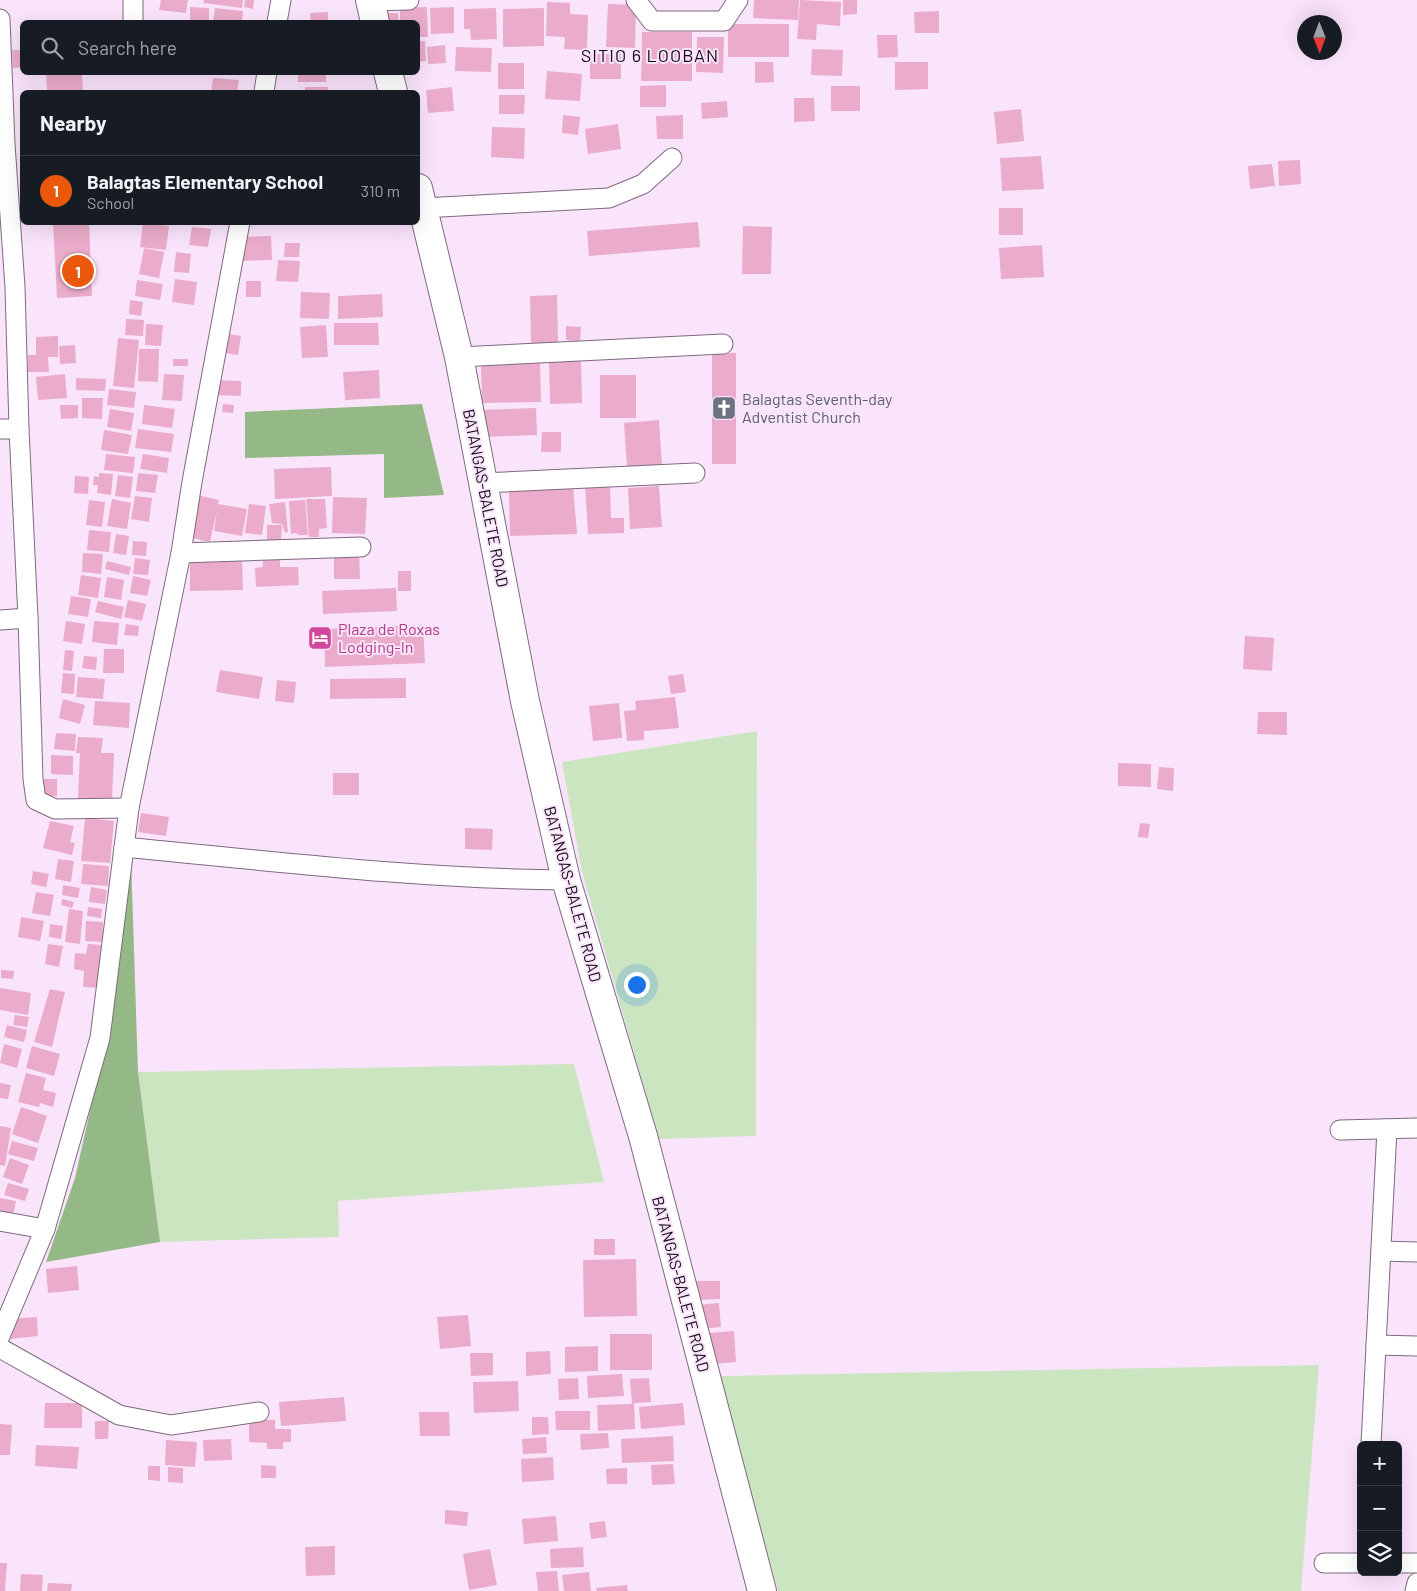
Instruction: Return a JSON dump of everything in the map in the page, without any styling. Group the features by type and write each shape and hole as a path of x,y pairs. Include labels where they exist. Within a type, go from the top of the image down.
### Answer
{"main road":[{"path":"370,0 375,20"},
{"path":"389,75 392,90"},
{"name":"BATANGAS-BALETE ROAD","path":"420,198 458,357 525,701 566,880 643,1136 762,1591"}],"street":[{"path":"133,0 133,20"},
{"path":"277,20 281,0"},
{"path":"370,0 409,0"},
{"path":"636,0 652,21 724,21 738,0"},
{"path":"0,18 5,144 9,429 28,618 33,778 36,800 55,809 129,808"},
{"path":"264,90 267,75"},
{"path":"420,198 609,198 643,184 672,158"},
{"path":"0,1336 45,1229 100,1038 129,808 181,554 192,482 239,225"},
{"path":"458,357 722,344"},
{"path":"482,483 695,473"},
{"path":"181,554 362,547"},
{"path":"0,620 28,618"},
{"path":"124,848 379,872 495,880 566,880"},
{"path":"1340,1130 1417,1128"},
{"path":"1371,1441 1387,1129"},
{"path":"0,1221 45,1229"},
{"path":"1381,1251 1417,1252"},
{"path":"1376,1345 1417,1346"},
{"path":"0,1348 120,1415 171,1425 259,1412"},
{"path":"1324,1563 1357,1563"},
{"path":"1402,1563 1417,1563"},
{"path":"1415,1591 1417,1583"}],"green space":[{"path":"422,404 444,495 384,498 384,454 245,458 245,412"},
{"path":"757,731 756,1136 659,1139 582,872 562,762"},
{"path":"131,858 138,1072 160,1242 46,1262 75,1178 107,1035"},
{"path":"574,1064 604,1182 338,1201 339,1237 160,1242 138,1072"},
{"path":"1319,1365 1301,1591 778,1591 719,1376"}],"building":[{"path":"161,0 188,0 186,13 159,10"},
{"path":"204,0 243,0 242,8 203,3"},
{"path":"245,0 254,0 253,9 244,7"},
{"path":"754,0 799,0 798,20 753,18"},
{"path":"800,0 841,2 840,26 817,24 816,40 797,39"},
{"path":"843,0 857,0 857,14 843,15"},
{"path":"547,2 570,3 570,14 588,15 587,50 564,49 565,37 546,36"},
{"path":"608,4 636,5 635,48 606,47"},
{"path":"190,7 209,8 209,20 190,20"},
{"path":"427,7 428,37 420,37 420,20 400,20 400,8"},
{"path":"454,7 454,33 431,34 430,8"},
{"path":"215,8 243,11 242,20 213,20"},
{"path":"496,8 497,39 471,40 470,29 464,29 464,9"},
{"path":"544,8 544,46 503,47 503,9"},
{"path":"939,11 939,33 915,33 914,12"},
{"path":"328,12 328,20 311,20 310,13"},
{"path":"386,13 398,13 399,20 386,20"},
{"path":"728,24 789,24 789,57 728,57"},
{"path":"642,32 692,32 692,81 641,81"},
{"path":"877,35 897,35 898,57 878,58"},
{"path":"697,37 724,37 723,73 696,72"},
{"path":"420,41 425,41 426,61 420,62"},
{"path":"445,45 446,63 428,64 427,47"},
{"path":"456,47 492,48 491,72 455,71"},
{"path":"812,49 843,50 842,76 811,75"},
{"path":"12,50 20,50 20,67 13,68"},
{"path":"590,54 621,54 621,79 590,79"},
{"path":"755,62 773,62 774,82 755,83"},
{"path":"895,62 928,62 928,89 895,90"},
{"path":"498,63 524,63 524,89 498,89"},
{"path":"547,71 582,74 580,101 545,99"},
{"path":"46,75 82,75 83,90 47,90"},
{"path":"298,75 326,75 326,82 298,82"},
{"path":"213,78 239,80 237,90 211,90"},
{"path":"666,85 666,107 640,107 640,86"},
{"path":"831,86 860,86 860,111 831,111"},
{"path":"305,87 328,87 328,90 305,90"},
{"path":"452,87 454,111 428,113 426,90"},
{"path":"499,95 525,95 524,114 499,114"},
{"path":"794,98 814,98 815,121 794,122"},
{"path":"727,101 728,117 702,119 701,103"},
{"path":"1021,109 1024,141 997,144 994,112"},
{"path":"563,115 580,117 578,135 562,133"},
{"path":"683,115 683,139 657,139 656,116"},
{"path":"618,124 621,149 588,154 585,129"},
{"path":"492,127 525,128 524,159 491,157"},
{"path":"1041,156 1044,189 1002,191 1000,158"},
{"path":"1300,160 1301,184 1279,186 1278,161"},
{"path":"1272,164 1275,186 1250,189 1248,166"},
{"path":"999,208 1023,208 1023,235 999,235"},
{"path":"698,222 700,247 589,256 587,231"},
{"path":"53,225 89,225 92,296 57,298"},
{"path":"143,225 169,226 166,250 140,247"},
{"path":"743,226 772,227 771,274 742,274"},
{"path":"192,227 211,229 208,247 189,245"},
{"path":"271,236 272,260 238,261 237,237"},
{"path":"285,243 300,243 299,257 284,257"},
{"path":"1042,245 1044,277 1001,279 999,248"},
{"path":"144,248 164,252 159,278 139,274"},
{"path":"176,252 191,254 189,273 174,272"},
{"path":"278,260 300,261 298,282 276,281"},
{"path":"175,279 197,282 194,305 172,302"},
{"path":"137,280 163,284 160,300 135,296"},
{"path":"246,281 261,281 261,297 246,297"},
{"path":"301,292 330,293 329,319 300,318"},
{"path":"382,294 383,317 338,319 338,296"},
{"path":"557,295 558,343 531,344 530,296"},
{"path":"130,300 143,302 141,316 129,314"},
{"path":"126,319 144,320 143,336 125,335"},
{"path":"334,323 378,323 379,345 334,345"},
{"path":"146,324 163,325 161,346 145,345"},
{"path":"326,325 328,357 302,358 300,327"},
{"path":"566,326 581,327 580,341 566,340"},
{"path":"223,333 241,336 238,355 220,352"},
{"path":"58,336 58,357 48,357 49,372 28,372 28,355 36,355 36,337"},
{"path":"118,338 139,340 134,388 113,386"},
{"path":"75,345 76,363 60,364 59,346"},
{"path":"139,349 159,349 158,382 138,381"},
{"name":"Balagtas Seventh-day Adventist Church","path":"712,353 736,353 736,464 712,464"},
{"path":"173,359 188,359 188,366 173,366"},
{"path":"581,360 582,403 550,404 549,361"},
{"path":"540,363 541,402 482,403 481,365"},
{"path":"379,370 380,398 345,400 343,372"},
{"path":"65,374 67,398 38,400 36,377"},
{"path":"164,374 184,375 182,401 162,400"},
{"path":"600,375 636,375 636,418 600,418"},
{"path":"76,378 106,379 105,391 76,390"},
{"path":"215,380 241,381 241,396 214,395"},
{"path":"109,389 136,392 134,408 107,405"},
{"path":"82,398 103,398 102,419 82,418"},
{"path":"223,404 234,405 233,413 222,412"},
{"path":"60,405 78,405 78,418 61,419"},
{"path":"144,405 175,409 172,428 142,424"},
{"path":"536,408 537,435 479,437 478,410"},
{"path":"110,409 134,413 131,431 107,427"},
{"path":"659,420 662,465 627,467 624,423"},
{"path":"138,429 174,434 171,452 135,448"},
{"path":"104,430 132,435 128,454 101,450"},
{"path":"542,432 561,432 561,452 541,452"},
{"path":"106,454 135,457 133,473 104,470"},
{"path":"143,454 169,458 167,473 140,469"},
{"path":"331,467 332,496 275,499 274,469"},
{"path":"99,473 113,474 111,495 97,493 98,485 93,485 94,476 99,477"},
{"path":"138,473 158,475 155,493 136,491"},
{"path":"118,475 133,477 130,498 115,496"},
{"path":"75,476 89,477 88,494 74,493"},
{"path":"610,483 611,518 624,518 624,533 588,534 585,484"},
{"path":"573,486 577,534 510,536 509,491"},
{"path":"659,486 662,527 630,529 628,488"},
{"path":"197,495 219,500 218,504 247,509 242,536 214,531 217,510 210,542 188,537"},
{"path":"135,496 152,498 149,522 131,519"},
{"path":"333,497 367,498 365,534 332,533"},
{"path":"112,499 131,503 127,529 107,526"},
{"path":"306,499 325,499 327,528 319,529 319,537 309,537"},
{"path":"89,500 105,502 102,527 86,525"},
{"path":"305,500 308,535 291,534 289,501"},
{"path":"285,502 288,532 285,533 282,524 272,523 269,504"},
{"path":"249,504 266,506 262,535 245,533"},
{"path":"267,525 282,525 281,540 267,540"},
{"path":"89,530 111,532 109,552 87,550"},
{"path":"116,534 129,536 126,555 113,553"},
{"path":"133,541 147,542 146,556 132,555"},
{"path":"334,550 359,550 360,579 334,579"},
{"path":"83,553 103,554 101,574 82,572"},
{"path":"242,556 243,590 190,591 190,557"},
{"path":"280,556 280,567 298,567 299,585 256,587 255,568 263,567 263,557"},
{"path":"135,558 150,560 148,575 133,574"},
{"path":"107,561 131,567 129,575 105,569"},
{"path":"398,571 411,571 411,591 398,591"},
{"path":"81,575 101,578 98,598 78,595"},
{"path":"133,576 151,580 147,596 130,593"},
{"path":"107,577 124,580 121,600 104,597"},
{"path":"396,588 397,611 323,614 322,591"},
{"path":"71,596 91,599 88,617 68,614"},
{"path":"128,600 146,604 142,621 124,617"},
{"path":"98,601 124,607 121,619 95,612"},
{"path":"66,621 85,624 82,644 63,641"},
{"path":"94,621 119,623 117,645 92,642"},
{"path":"126,624 139,626 138,636 124,635"},
{"path":"423,625 425,663 325,667 324,629"},
{"path":"1245,636 1274,638 1272,671 1243,669"},
{"path":"104,649 124,649 124,673 103,673"},
{"path":"65,650 74,651 72,671 63,670"},
{"path":"84,656 97,657 96,670 82,668"},
{"path":"220,670 263,677 259,699 216,692"},
{"path":"63,673 75,674 74,694 61,693"},
{"path":"683,674 686,692 671,694 668,676"},
{"path":"78,677 105,679 103,699 76,697"},
{"path":"406,678 406,698 330,699 330,679"},
{"path":"277,680 296,682 294,703 275,701"},
{"path":"675,697 679,728 644,731 644,740 627,741 624,711 636,710 635,701"},
{"path":"63,699 85,705 80,724 59,718"},
{"path":"95,701 130,703 129,728 93,725"},
{"path":"619,703 622,738 593,741 589,706"},
{"path":"1258,712 1287,712 1287,735 1257,734"},
{"path":"56,733 76,734 75,751 54,749"},
{"path":"78,737 103,738 101,753 114,753 112,800 78,799 80,753 76,753"},
{"path":"51,755 73,756 73,775 51,774"},
{"path":"1118,763 1151,764 1151,787 1118,786"},
{"path":"1159,767 1174,768 1173,791 1157,789"},
{"path":"333,773 359,773 359,795 333,795"},
{"path":"44,779 57,779 57,796 44,796"},
{"path":"141,813 169,817 166,836 138,832"},
{"path":"85,818 114,821 110,863 81,861"},
{"path":"50,821 74,826 70,842 75,843 72,855 43,848"},
{"path":"1140,823 1150,824 1148,838 1138,837"},
{"path":"465,828 493,829 492,850 465,849"},
{"path":"58,859 74,861 71,882 55,879"},
{"path":"83,864 109,866 108,886 81,884"},
{"path":"33,871 49,874 46,887 31,884"},
{"path":"63,885 80,888 78,898 62,895"},
{"path":"91,887 107,890 105,904 89,902"},
{"path":"36,892 54,895 50,916 32,913"},
{"path":"62,899 74,902 72,908 61,905"},
{"path":"88,907 102,909 101,918 87,916"},
{"path":"69,909 83,911 80,944 65,942"},
{"path":"21,917 44,921 40,941 18,937"},
{"path":"86,921 103,922 102,942 85,941"},
{"path":"50,924 63,926 61,939 49,937"},
{"path":"48,944 63,946 59,967 45,964"},
{"path":"88,944 103,945 99,988 83,987 84,971 74,969 75,953 86,954"},
{"path":"1,970 14,971 13,979 1,978"},
{"path":"0,988 31,993 28,1015 0,1010"},
{"path":"50,989 65,992 52,1047 34,1042"},
{"path":"15,1015 29,1017 27,1027 13,1025"},
{"path":"7,1025 27,1030 24,1042 4,1037"},
{"path":"4,1044 22,1049 17,1068 0,1063"},
{"path":"32,1046 60,1054 54,1076 26,1068"},
{"path":"26,1073 46,1078 43,1090 56,1093 53,1107 40,1103 39,1107 18,1102"},
{"path":"0,1083 11,1085 8,1099 0,1098"},
{"path":"21,1107 47,1116 38,1143 12,1134"},
{"path":"0,1126 11,1128 5,1166 0,1165"},
{"path":"12,1141 38,1148 34,1161 8,1154"},
{"path":"10,1158 29,1165 22,1184 3,1177"},
{"path":"8,1183 29,1189 25,1201 4,1195"},
{"path":"0,1198 16,1201 12,1222 0,1220"},
{"path":"594,1239 615,1239 615,1255 594,1255"},
{"path":"636,1259 637,1316 584,1317 583,1260"},
{"path":"77,1266 79,1290 48,1293 46,1269"},
{"path":"697,1281 720,1281 720,1299 697,1300"},
{"path":"719,1303 721,1327 700,1329 698,1305"},
{"path":"468,1315 471,1346 440,1349 437,1317"},
{"path":"37,1317 38,1336 10,1339 8,1319"},
{"path":"734,1331 736,1362 711,1364 708,1333"},
{"path":"610,1334 652,1334 652,1370 610,1370"},
{"path":"598,1346 598,1371 565,1372 565,1347"},
{"path":"550,1351 551,1374 526,1376 526,1352"},
{"path":"470,1353 493,1353 493,1375 471,1376"},
{"path":"622,1374 624,1396 588,1398 587,1376"},
{"path":"578,1378 579,1399 559,1400 558,1379"},
{"path":"649,1378 651,1402 634,1403 635,1429 598,1431 597,1405 632,1404 630,1379"},
{"path":"518,1381 519,1411 474,1413 473,1382"},
{"path":"344,1397 346,1421 281,1426 279,1402"},
{"path":"45,1403 82,1403 82,1428 44,1428"},
{"path":"683,1403 685,1425 641,1429 639,1407"},
{"path":"555,1411 590,1411 590,1430 556,1430"},
{"path":"419,1412 449,1412 450,1436 420,1436"},
{"path":"532,1417 548,1417 549,1434 532,1435"},
{"path":"249,1419 275,1420 275,1429 291,1429 291,1442 283,1442 283,1449 267,1449 267,1443 249,1442"},
{"path":"95,1421 109,1421 108,1439 95,1439"},
{"path":"0,1424 12,1425 10,1455 0,1455"},
{"path":"608,1433 609,1448 581,1450 580,1434"},
{"path":"673,1436 674,1461 622,1463 621,1439"},
{"path":"546,1437 547,1453 523,1454 522,1439"},
{"path":"231,1439 232,1460 204,1461 203,1440"},
{"path":"166,1440 197,1442 195,1467 165,1465"},
{"path":"36,1445 79,1447 77,1469 35,1466"},
{"path":"553,1457 554,1480 522,1482 521,1459"},
{"path":"673,1464 675,1484 652,1485 651,1465"},
{"path":"261,1465 276,1466 276,1478 261,1478"},
{"path":"148,1466 160,1466 160,1481 148,1480"},
{"path":"168,1467 183,1468 183,1483 168,1482"},
{"path":"627,1468 627,1484 607,1484 606,1469"},
{"path":"445,1510 468,1512 467,1526 445,1524"},
{"path":"556,1516 558,1541 524,1544 522,1519"},
{"path":"605,1521 607,1537 591,1539 589,1523"},
{"path":"335,1546 335,1575 306,1576 305,1547"},
{"path":"583,1547 584,1567 551,1568 550,1549"},
{"path":"490,1549 497,1585 469,1590 463,1554"},
{"path":"0,1563 7,1563 5,1591 0,1591"},
{"path":"557,1571 559,1591 538,1591 536,1572"},
{"path":"589,1572 591,1591 564,1591 562,1575"},
{"path":"21,1574 43,1575 42,1591 20,1591"},
{"path":"48,1583 72,1584 71,1591 47,1591"},
{"path":"627,1585 628,1591 597,1591 596,1588"}],"place":[{"name":"Balagtas Elementary School","path":"78,271"},
{"name":"Balagtas Seventh-day Adventist Church","path":"724,408"},
{"name":"Plaza de Roxas Lodging-In","path":"320,638"}],"district":[{"name":"SITIO 6 LOOBAN","path":"650,56"}]}
